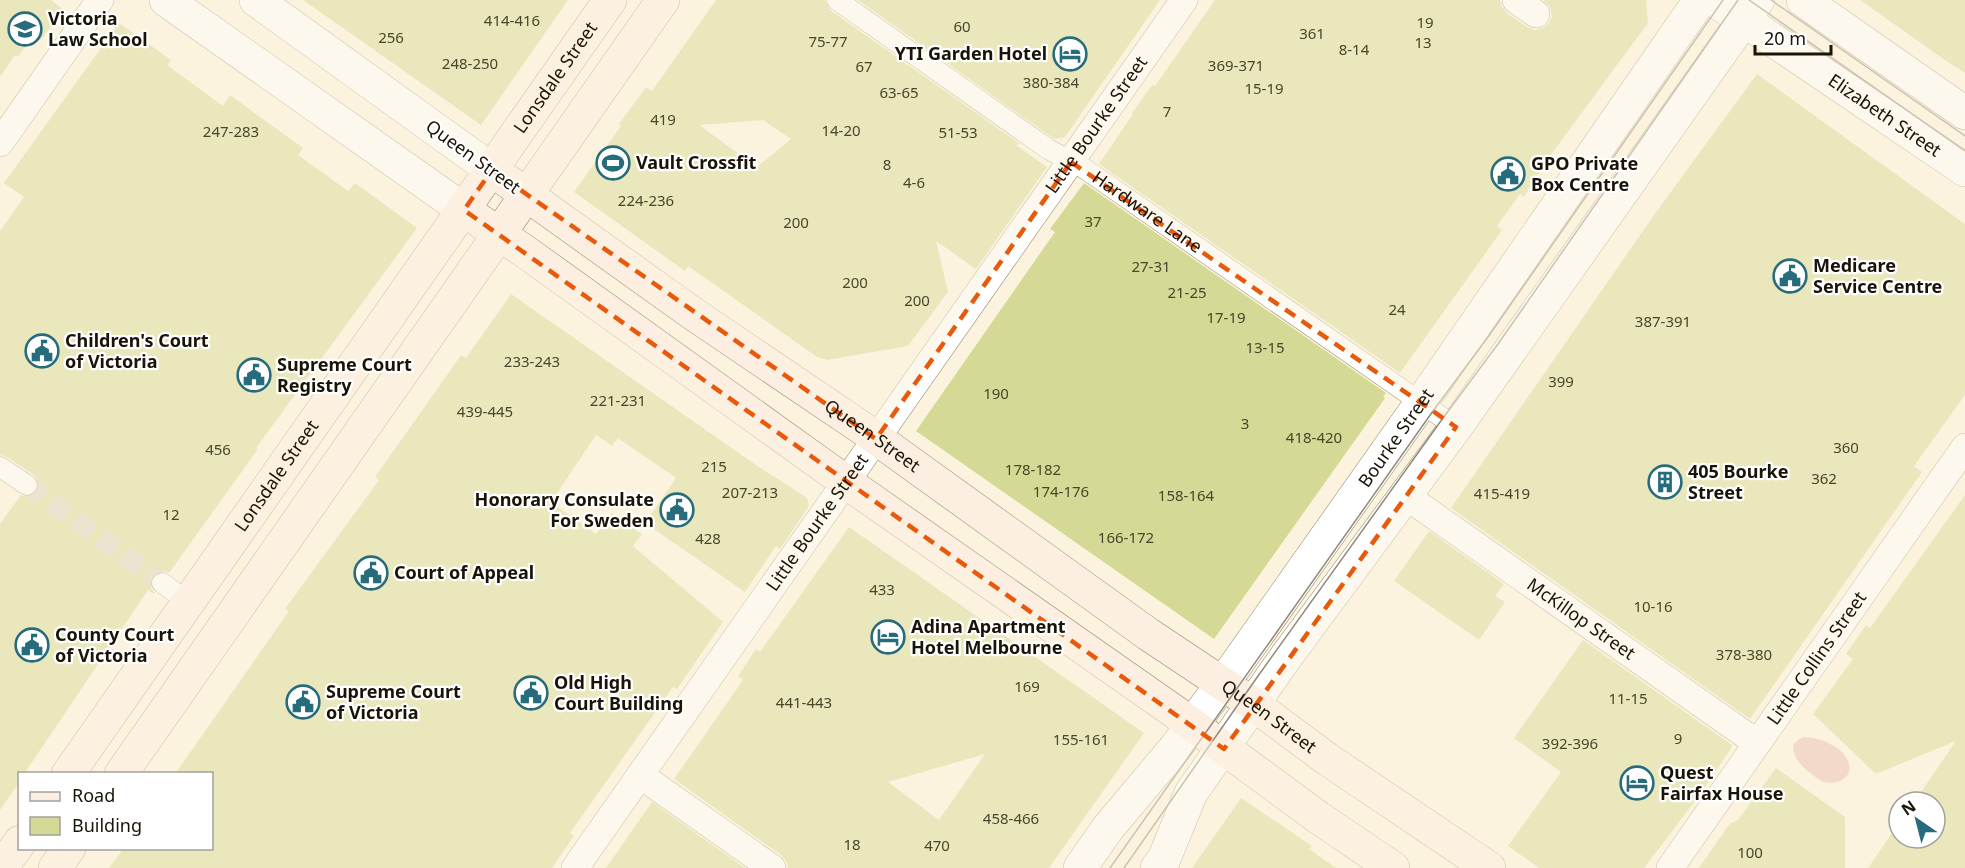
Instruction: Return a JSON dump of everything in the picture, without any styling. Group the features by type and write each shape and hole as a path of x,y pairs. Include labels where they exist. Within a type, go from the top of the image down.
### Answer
{"main road":[{"name":"Lonsdale Street","path":"69,772 610,0"},
{"path":"122,772 663,0"},
{"name":"Queen Street","path":"492,170 692,313 876,439 1148,634 1489,868"},
{"path":"464,210 846,482 1121,674 1319,818 1393,868"},
{"path":"1121,674 1148,634"},
{"path":"2,868 18,845"},
{"path":"55,868 68,850"}],"street":[{"path":"0,143 100,0"},
{"path":"166,0 464,210"},
{"name":"Queen Street","path":"256,0 492,170"},
{"name":"Hardware Lane","path":"837,0 1048,149 1085,169 1456,427"},
{"name":"Little Bourke Street","path":"575,868 1184,0"},
{"name":"Bourke Street","path":"1080,868 1108,828 1176,747 1223,684 1700,0"},
{"name":"Elizabeth Street","path":"1714,0 1751,10 1847,89 1965,170"},
{"path":"1803,0 1965,113"},
{"path":"1157,868 1164,859 1191,793 1253,704 1456,427 1751,10"},
{"name":"Little Collins Street","path":"1670,868 1965,447"},
{"path":"0,467 27,485"},
{"name":"McKillop Street","path":"1406,496 1757,742"},
{"path":"162,583 189,602"},
{"path":"640,775 772,868"}],"highlighted area":[{"path":"1071,162 1456,427 1224,749 464,210 492,170 876,439"}],"shaded area":[{"path":"1804,737 1831,744 1847,758 1850,769 1843,780 1834,783 1824,782 1803,767 1796,757 1793,745"}],"building":[{"name":"Victoria Law School","path":"0,0 51,0 63,9 41,40 33,36 18,57 15,55 0,77"},
{"path":"303,0 568,0 481,125"},
{"path":"716,0 825,0 830,10 1020,144 1016,145 1047,167 976,269 936,241 948,292 908,346 827,360 817,357 688,266 685,271 574,192 646,87 652,91","holes":["763,120 791,139 757,167 699,125"]},
{"path":"858,0 1160,0 1065,137 1054,139"},
{"path":"1215,0 1500,0 1507,13 1535,30 1543,28 1552,16 1550,7 1543,0 1646,0 1648,23 1547,160 1524,197 1520,194 1497,226 1502,230 1400,373 1099,164 1132,113 1152,85 1155,86"},
{"path":"1860,0 1965,0 1965,73 1942,58"},
{"path":"119,23 171,60 167,65 223,106 230,95 303,148 298,155 348,191 355,183 417,228 256,448 258,449 169,573 162,571 153,576 150,583 155,593 148,590 25,772 18,772 18,784 0,810 0,524 21,495 27,497 33,495 39,485 34,475 7,457 0,455 0,231 24,197 4,183"},
{"path":"1757,74 1965,224 1965,395 1914,466 1922,472 1750,719 1451,508 1654,215"},
{"path":"1084,183 1386,393 1383,397 1385,398 1214,639 916,431 1055,232 1050,229"},
{"path":"511,294 807,498 809,506 780,549 776,546 745,592 645,523 676,478 618,438 612,446 596,435 551,502 596,534 612,513 642,534 633,546 723,622 677,689 673,687 570,833 574,836 552,868 109,868 122,850 213,850 213,772 176,772 289,611 285,609 379,480 375,477 461,355 466,358"},
{"path":"1965,495 1965,868 1868,868 1887,840 1887,850 1947,850 1947,790 1922,790 1956,741 1876,774 1813,714 1853,659 1846,654 1866,625 1870,628"},
{"path":"849,527 1144,733 1049,868 788,868 781,855 674,779 743,680 738,676 756,649 760,652","holes":["985,754 939,820 888,782"]},
{"path":"1429,531 1504,584 1495,596 1505,602 1479,640 1394,581"},
{"path":"1583,640 1732,745 1701,793 1644,868 1539,868 1508,846 1561,772 1514,738"},
{"path":"1776,768 1845,817 1845,868 1699,868 1726,829 1738,820"},
{"path":"1241,798 1312,846 1309,849 1336,868 1192,868"},
{"path":"652,802 745,868 606,868"}],"tunnel":[{"path":"27,485 162,583"}],"tram line":[{"path":"1110,868 1433,411 1488,337 1723,0"},
{"path":"1124,868 1258,676 1498,344 1738,0"},
{"path":"1749,0 1965,151"},
{"path":"1771,0 1965,136"}],"place":[{"name":"Victoria Law School","path":"25,29"},
{"name":"YTI Garden Hotel","path":"1070,54"},
{"name":"Vault Crossfit","path":"613,163"},
{"name":"GPO Private Box Centre","path":"1508,174"},
{"name":"Medicare Service Centre","path":"1790,276"},
{"name":"Children's Court of Victoria","path":"42,351"},
{"name":"Supreme Court Registry","path":"254,375"},
{"name":"405 Bourke Street","path":"1665,482"},
{"name":"Honorary Consulate For Sweden","path":"677,510"},
{"name":"Court of Appeal","path":"371,573"},
{"name":"Adina Apartment Hotel Melbourne","path":"888,637"},
{"name":"County Court of Victoria","path":"32,645"},
{"name":"Old High Court Building","path":"531,693"},
{"name":"Supreme Court of Victoria","path":"303,702"},
{"name":"Quest Fairfax House","path":"1637,783"}]}
